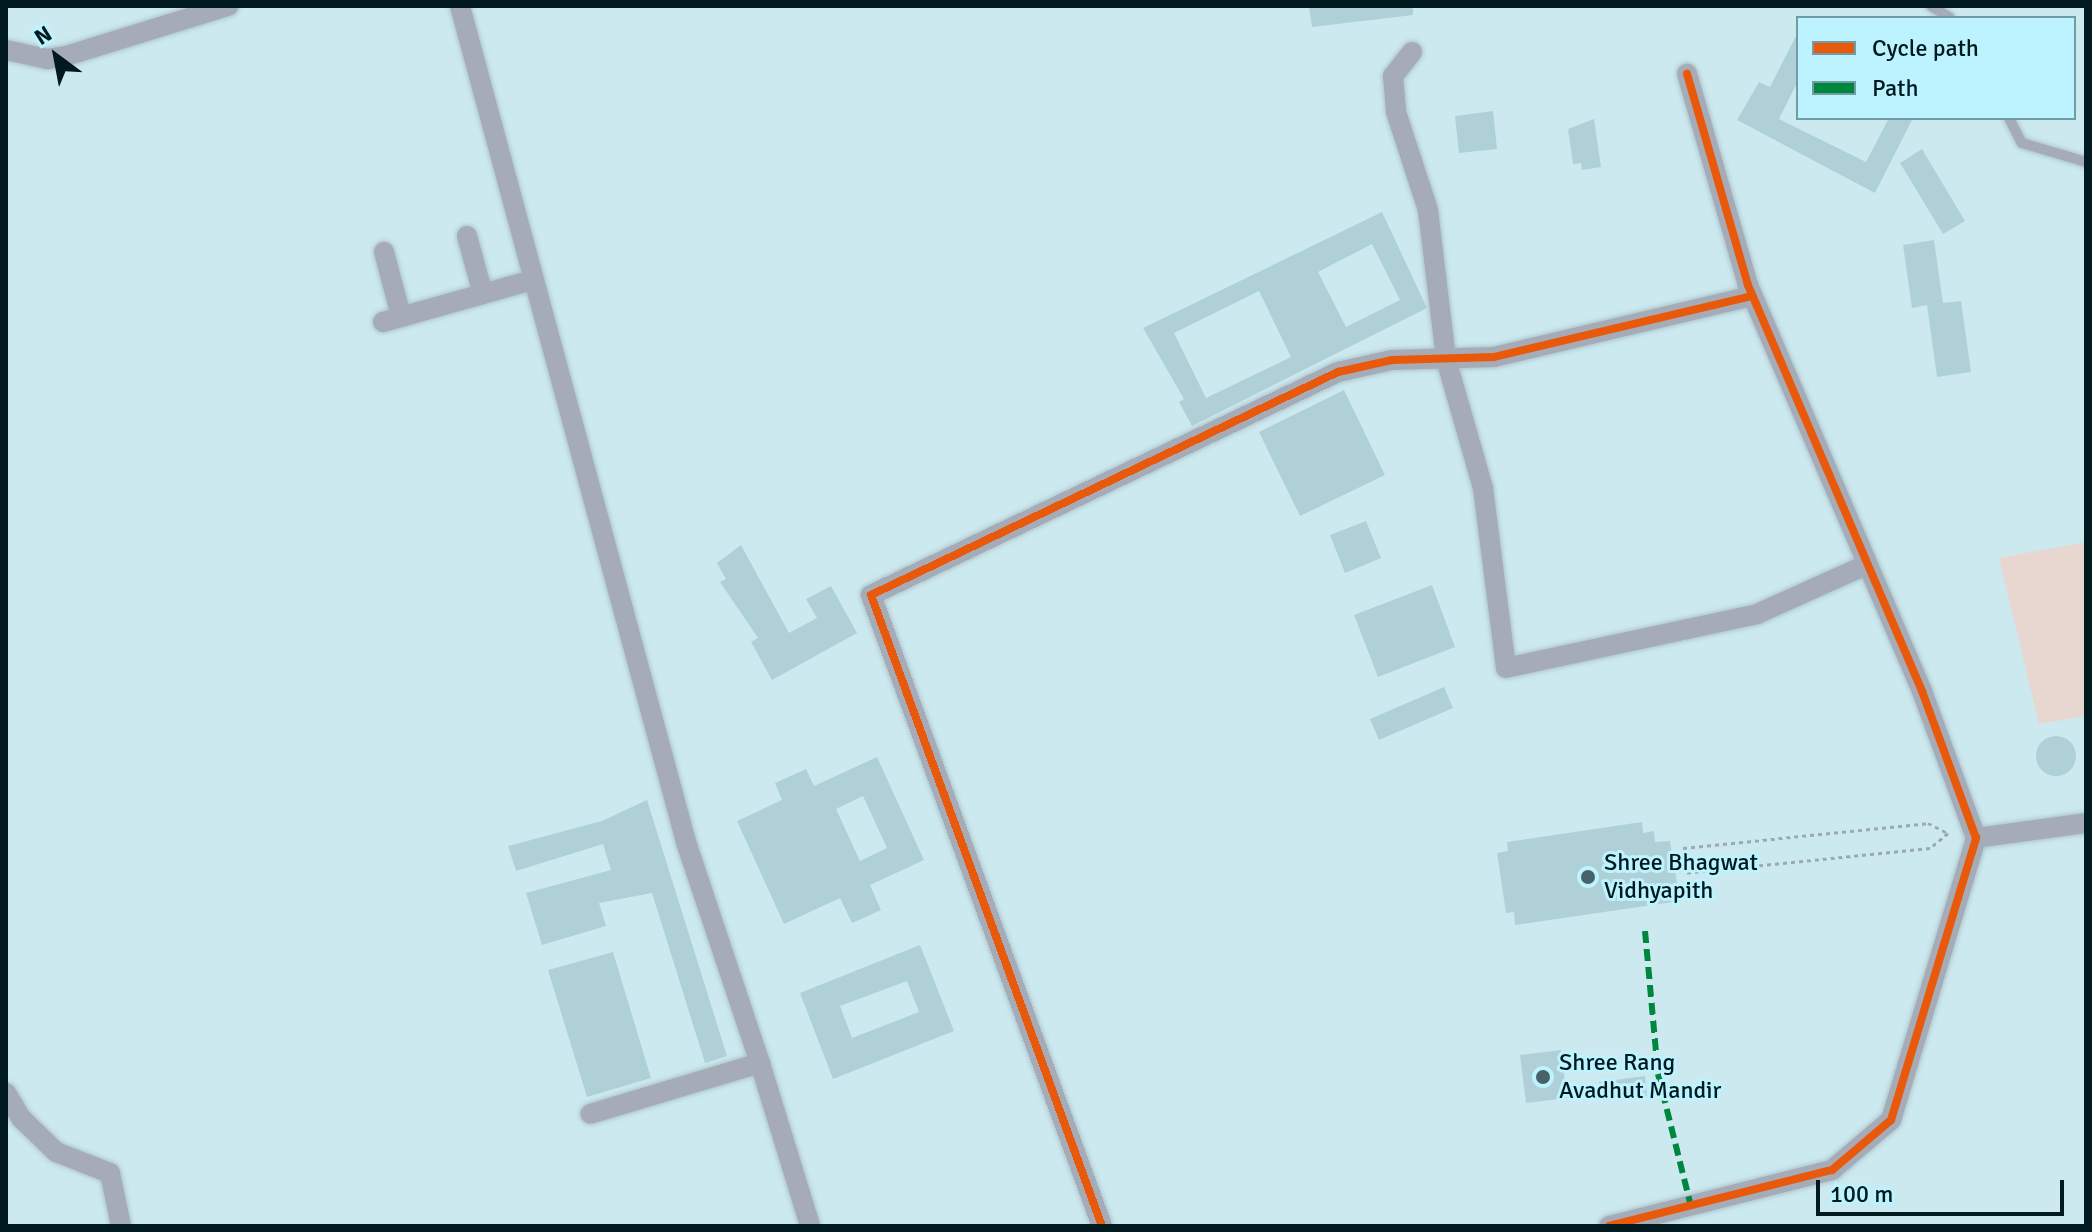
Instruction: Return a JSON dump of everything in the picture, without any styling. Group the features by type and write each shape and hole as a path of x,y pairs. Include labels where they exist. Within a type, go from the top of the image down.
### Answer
{"street":[{"path":"6,50 66,56 228,6"},
{"path":"460,6 686,842 760,1063 810,1226"},
{"path":"1412,52 1393,76 1396,112 1428,210 1446,359 1483,488 1506,668 1757,614 1864,566"},
{"path":"1609,1226 1832,1170 1891,1120 1976,838 1922,691 1864,566 1752,296 1706,158 1687,74"},
{"path":"467,236 483,294"},
{"path":"384,252 392,319 532,280"},
{"path":"1102,1226 871,595 1338,372 1392,360 1494,357 1752,296"},
{"path":"1976,838 2086,823"},
{"path":"590,1114 760,1063"},
{"path":"6,1093 21,1118 56,1152 110,1173 121,1226"}],"lane":[{"path":"2010,120 2022,143 2086,162"}],"path":[{"path":"1683,848 1928,823 1948,833 1930,848 1685,873"}],"shaded area":[{"path":"2086,542 2086,716 2039,724 1999,558"}],"building":[{"path":"1309,6 1413,6 1413,15 1312,27"},
{"path":"1796,36 1796,85 1779,119 1866,162 1888,120 1912,120 1875,193 1737,120 1759,82 1770,87"},
{"path":"1493,111 1497,149 1459,153 1455,116"},
{"path":"1594,119 1601,167 1582,170 1581,163 1573,164 1568,129"},
{"path":"1922,149 1965,221 1943,234 1900,163"},
{"path":"1382,212 1427,308 1192,426 1179,402 1184,399 1143,328","holes":["1372,244 1400,300 1346,327 1318,272","1259,291 1291,357 1206,398 1174,333"]},
{"path":"1934,240 1943,303 1961,301 1971,372 1937,377 1927,305 1912,308 1903,245"},
{"path":"1344,390 1385,475 1300,516 1259,432"},
{"path":"1366,521 1381,558 1345,573 1330,535"},
{"path":"741,545 789,633 817,618 806,599 831,586 857,633 772,680 751,642 758,638 720,582 726,579 717,563"},
{"path":"1432,585 1455,647 1378,677 1354,615"},
{"path":"1444,687 1453,708 1379,740 1370,719"},
{"path":"2056,736 2070,742 2076,756 2070,770 2056,776 2042,770 2036,756 2042,742"},
{"path":"877,757 924,860 870,885 881,910 852,923 840,898 784,924 737,821 782,800 775,783 806,769 814,786","holes":["863,796 887,848 860,861 836,809"]},
{"path":"647,800 727,1056 705,1063 652,893 599,903 606,926 542,945 526,893 611,870 603,844 516,871 508,846 602,821"},
{"name":"Shree Bhagwat Vidhyapith","path":"1642,822 1643,833 1654,831 1655,842 1670,841 1680,901 1515,925 1514,912 1506,913 1497,853 1508,851 1507,842"},
{"path":"920,945 954,1031 833,1079 800,993","holes":["907,981 919,1012 852,1038 840,1006"]},
{"path":"613,952 651,1078 587,1097 548,970"},
{"name":"Shree Rang Avadhut Mandir","path":"1561,1050 1567,1098 1526,1103 1520,1055"},
{"path":"1645,1076 1647,1096 1601,1101 1599,1082"}],"marked path":[{"path":"1645,931 1658,1074 1691,1206"}],"cycle path":[{"path":"1609,1226 1832,1170 1891,1120 1976,838 1922,691 1748,285 1687,74"},
{"path":"1102,1226 871,595 1338,372 1392,360 1494,357 1752,296"}],"place":[{"name":"Shree Bhagwat Vidhyapith","path":"1588,877"},
{"name":"Shree Rang Avadhut Mandir","path":"1543,1077"}]}
